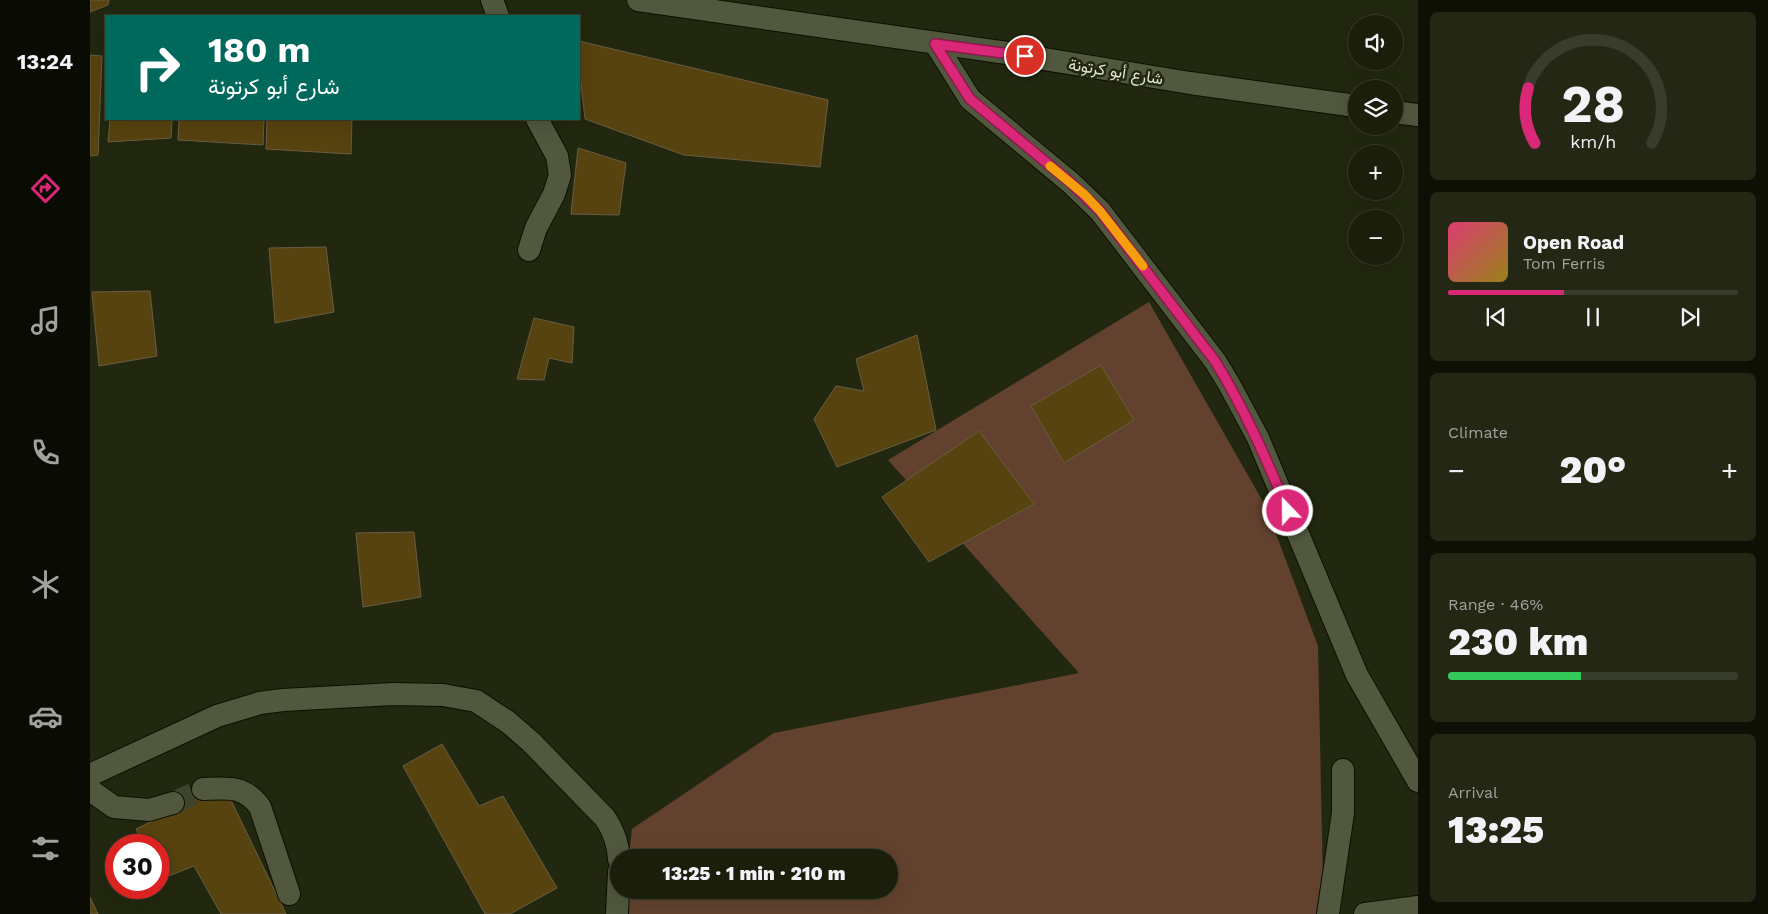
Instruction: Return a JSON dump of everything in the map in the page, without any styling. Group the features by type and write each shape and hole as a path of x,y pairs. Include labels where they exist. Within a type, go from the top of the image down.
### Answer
{"street":[{"path":"492,0 498,15"},
{"name":"شارع أبو كرتونة","path":"638,0 729,6 935,44 1007,53 1190,83 1348,105"},
{"path":"935,44 970,99 1071,183 1100,211 1215,361 1230,384 1258,438 1357,675 1418,781"},
{"path":"1403,113 1418,115"},
{"path":"529,250 536,228 554,194 560,175 557,156 538,120"},
{"path":"90,775 217,716 260,703 393,694 443,695 476,701 508,722 531,742 605,818 614,831 618,849"},
{"path":"1328,914 1342,814 1343,770"},
{"path":"202,789 227,788 244,792 253,797 260,807 290,894"},
{"path":"90,790 114,807 149,810 173,803"},
{"path":"617,914 618,899"},
{"path":"1365,914 1418,907"}],"shaded area":[{"path":"1149,302 1266,507 1318,646 1323,883 1316,914 625,914 626,899 898,899 898,849 630,849 632,829 774,733 1079,673 888,460"}],"building":[{"path":"90,0 109,0 108,5 90,12"},
{"path":"580,41 828,100 820,167 684,155 585,119 580,75"},
{"path":"90,55 102,56 98,155 90,156"},
{"path":"110,120 172,120 171,138 108,142"},
{"path":"179,120 264,120 263,145 178,140"},
{"path":"267,120 352,120 351,154 266,149"},
{"path":"578,148 626,163 619,215 571,214"},
{"path":"326,247 334,312 275,323 269,248"},
{"path":"150,291 157,356 99,366 92,292"},
{"path":"534,318 574,327 572,363 549,358 544,380 517,379"},
{"path":"917,335 936,430 837,467 814,419 836,386 864,391 856,359"},
{"path":"1101,365 1134,420 1064,463 1031,406"},
{"path":"979,431 1034,504 929,562 882,497"},
{"path":"414,532 421,597 363,607 356,533"},
{"path":"442,744 479,806 503,796 557,888 510,914 485,914 403,766"},
{"path":"227,792 286,914 221,914 194,866 170,875 170,834 138,834 136,829 198,798"},
{"path":"90,897 98,914 90,914"}],"tunnel":[{"path":"173,803 203,789"}],"slow traffic":[{"path":"1050,166 1085,195 1100,211 1143,266"}],"route":[{"path":"1025,56 935,44 961,88 970,99 1085,195 1100,211 1215,361 1230,384 1258,438 1288,511"}]}
